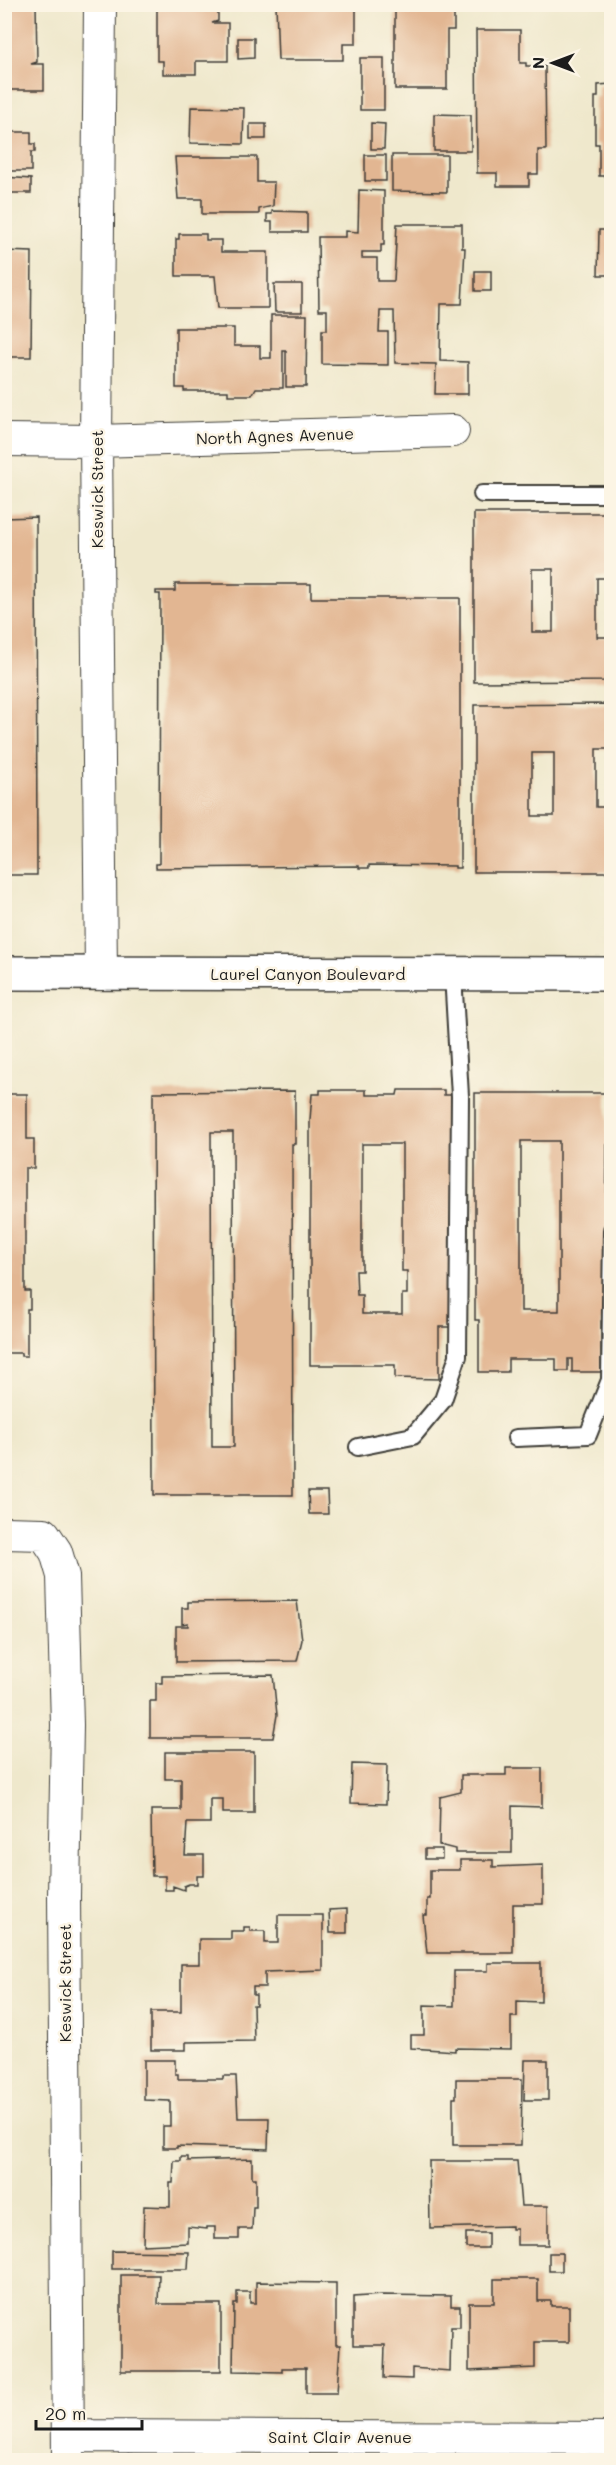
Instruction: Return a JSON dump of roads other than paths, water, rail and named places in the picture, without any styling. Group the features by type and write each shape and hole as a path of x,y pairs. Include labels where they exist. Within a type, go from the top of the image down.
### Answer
{"main road":[{"name":"Laurel Canyon Boulevard","path":"4,973 612,974"}],"street":[{"name":"Keswick Street","path":"100,4 96,441 101,974"},
{"name":"North Agnes Avenue","path":"4,440 96,441 453,431"},
{"name":"Keswick Street","path":"4,1533 44,1534 56,1552 63,1576 67,1725 64,1896 68,2448"},
{"name":"Saint Clair Avenue","path":"68,2448 612,2438"}],"lane":[{"path":"482,494 612,494"},
{"path":"358,1447 412,1436 443,1400 458,1356 460,1096 453,974"},
{"path":"516,1438 588,1435 610,1380 612,1230"}]}
